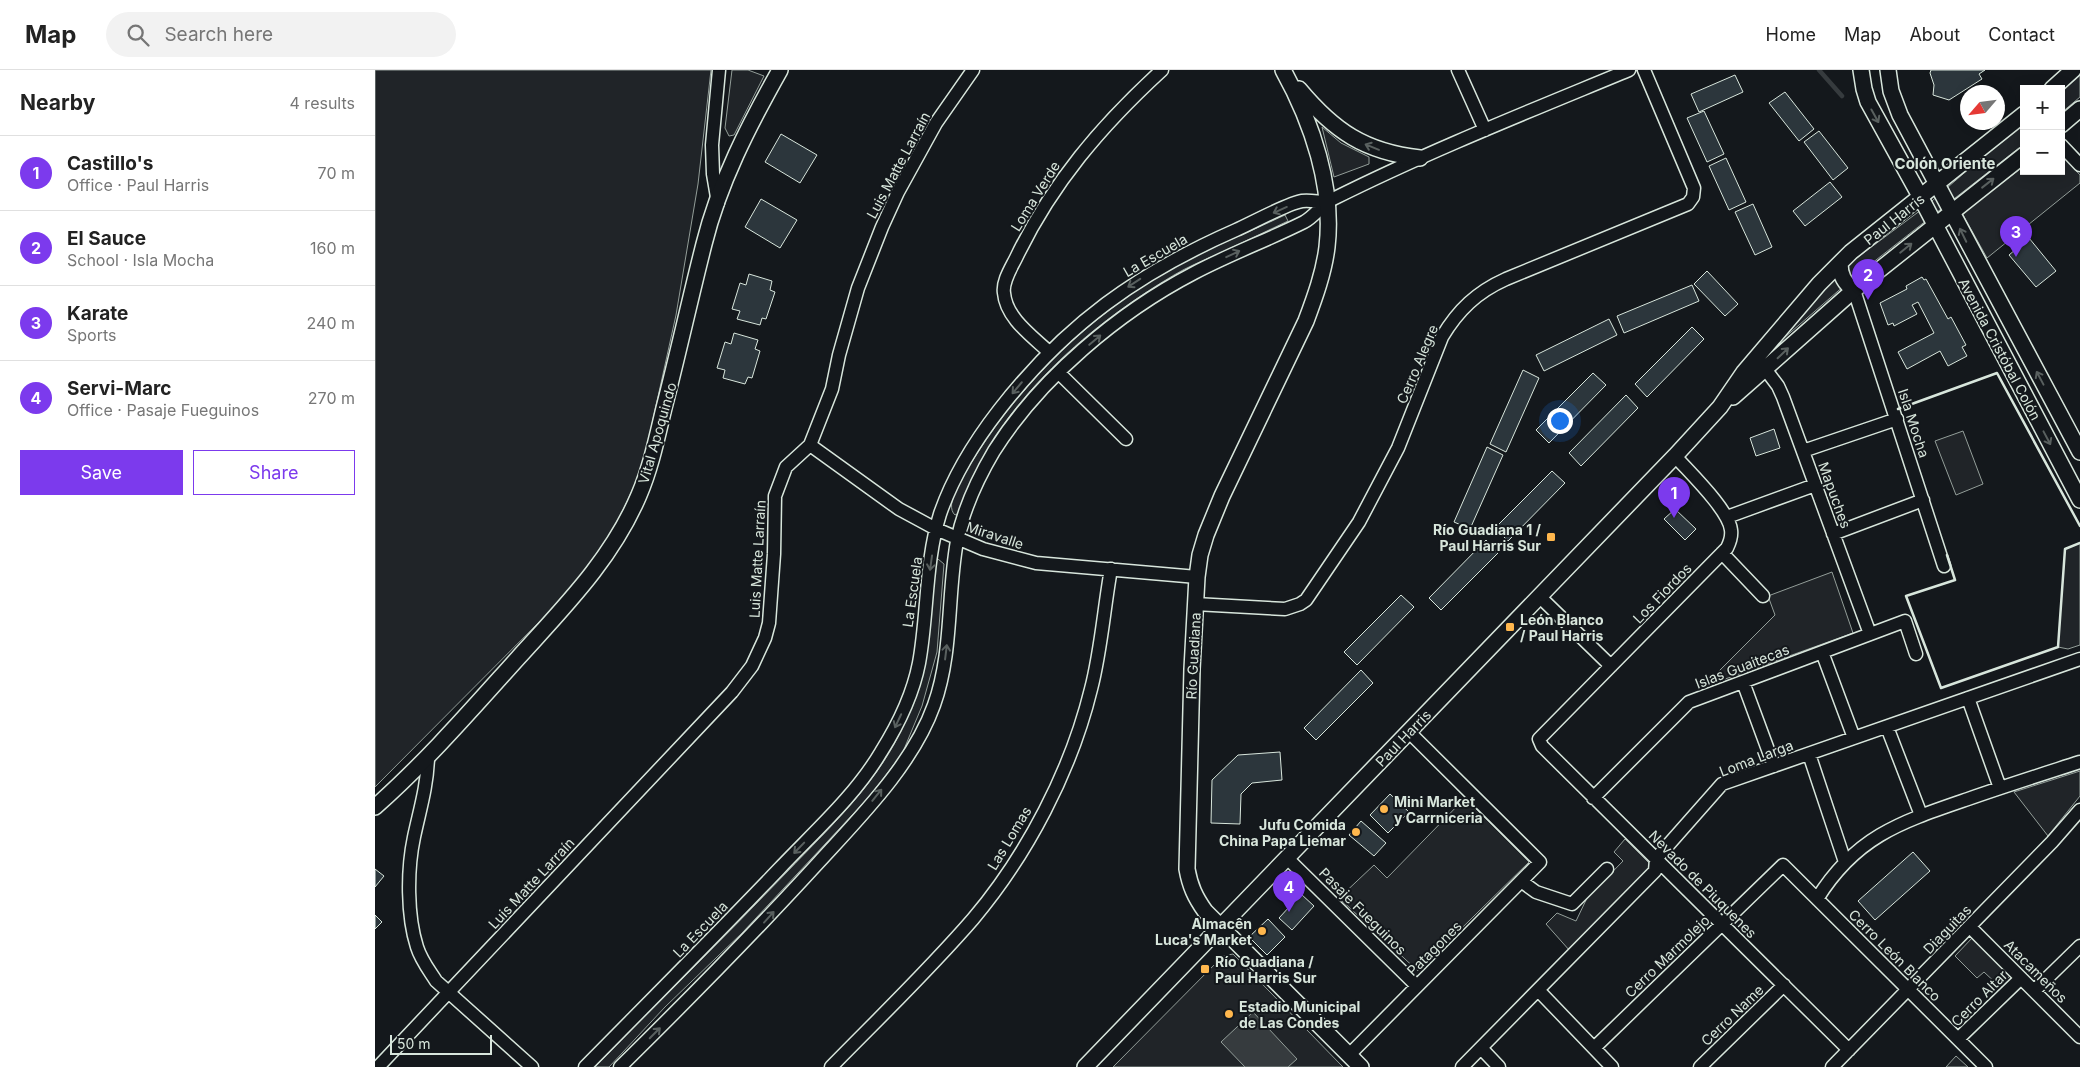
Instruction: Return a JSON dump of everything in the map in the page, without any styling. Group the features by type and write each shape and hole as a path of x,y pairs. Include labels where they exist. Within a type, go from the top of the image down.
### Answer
{"street":[{"path":"718,203 713,174 712,145 719,70"},
{"name":"Vital Apoquindo","path":"375,808 428,758 590,577 617,539 629,517 648,470 689,314 705,242 718,203 747,132 780,70"},
{"name":"Luis Matte Larraín","path":"378,1067 732,692 752,666 765,638 771,608 775,496 785,467 810,445 831,390 858,288 882,227 916,157 941,115 973,70"},
{"name":"Loma Verde","path":"1049,352 1016,320 1006,305 1003,291 1007,278 1025,240 1056,186 1112,119 1162,70"},
{"path":"1283,70 1325,119 1341,132 1379,150 1420,158"},
{"name":"Río Guadiana","path":"1283,70 1302,107 1312,134 1326,202 1327,247 1317,292 1306,321 1213,515 1206,535 1197,577 1195,604 1187,869 1189,884 1195,897 1221,926 1361,1067"},
{"path":"1458,70 1485,130"},
{"name":"La Escuela","path":"620,1067 746,942 834,845 908,756 927,723 944,669 957,538 966,512 994,452 1024,411 1059,373 1096,339 1155,296 1192,274 1309,220 1326,202 1420,158 1629,70"},
{"name":"Cerro Alegre","path":"1195,604 1285,609 1293,608 1306,600 1359,522 1398,448 1443,337 1458,314 1468,303 1479,293 1499,282 1691,201 1694,188 1643,70"},
{"name":"Avenida Cristóbal Colón","path":"1861,70 1863,89 1868,102 2080,498"},
{"name":"Avenida Cristóbal Colón","path":"1879,70 1881,85 1891,116 1917,171 1921,198"},
{"name":"Avenida Cristóbal Colón","path":"1887,70 1891,91 1900,115 2080,452"},
{"path":"2056,85 2073,70"},
{"path":"2065,122 2080,109"},
{"name":"Paul Harris","path":"1085,1067 1675,456 1720,407 1744,372 1826,276 1840,262 2020,117"},
{"path":"2065,149 2080,165"},
{"name":"Paul Harris","path":"1720,407 1766,370 1805,332 1849,295 1951,211 2020,158"},
{"name":"La Escuela","path":"585,1067 816,830 862,780 881,753 901,715 919,664 936,529 952,486 975,443 1009,398 1049,352 1091,314 1137,281 1162,266 1216,239 1301,201 1326,202"},
{"path":"1840,262 1840,269 1849,295"},
{"path":"1826,276 1837,282 1843,293 1849,295"},
{"name":"Isla Mocha","path":"1849,295 1897,419 1944,566"},
{"name":"Mapuches","path":"1766,370 1778,386 1783,397 1870,634"},
{"path":"1059,373 1126,439"},
{"path":"1803,451 1897,419"},
{"name":"Miravalle","path":"810,445 899,509 936,529 983,549 1036,563 1197,577"},
{"path":"1675,456 1715,500 1727,517 1815,485"},
{"path":"1833,534 1923,500"},
{"name":"Los Fiordos","path":"1539,739 1727,548 1731,529 1727,517"},
{"path":"1722,553 1763,596"},
{"name":"Las Lomas","path":"831,1067 973,919 995,890 1032,832 1072,747 1092,688 1111,569"},
{"path":"1540,597 1611,666"},
{"name":"Islas Guaitecas","path":"1593,798 1689,702 1905,621 1917,654"},
{"path":"1822,652 1854,738"},
{"name":"Loma Larga","path":"1462,1067 1655,871 1657,859 1722,784 2080,659"},
{"path":"1743,682 1774,766"},
{"path":"1968,698 2000,788"},
{"path":"1887,727 1921,815"},
{"name":"Patagones","path":"1349,1055 1540,862 1409,732"},
{"name":"Nevado de Piuquenes","path":"1539,739 1542,746 1593,798 1849,1050"},
{"path":"1809,754 1845,862"},
{"path":"428,758 427,782 410,859 411,918 418,949 436,981 532,1067"},
{"path":"1817,899 1845,862 1880,834 1904,821 2080,762"},
{"name":"Diaguitas","path":"1832,1067 1970,927 2052,842 2080,810"},
{"name":"Pasaje Fueguinos","path":"1287,858 1417,986"},
{"name":"Cerro Marmolejo","path":"1594,1048 1783,865"},
{"name":"Cerro León Blanco","path":"1783,865 1986,1067"},
{"path":"1521,881 1536,892 1572,904 1607,869"},
{"name":"Atacameños","path":"1970,927 2080,1036"},
{"path":"2034,991 2080,946"},
{"name":"Cerro Altar","path":"1958,1040 2021,978"},
{"name":"Cerro Name","path":"1700,1067 1784,985"},
{"path":"1538,990 1612,1067"},
{"path":"1481,1048 1499,1067"}],"shaded area":[{"path":"375,70 711,70 698,184 676,315 642,469 611,536 570,591 375,787"},
{"path":"732,70 748,70 764,76 734,135 729,136 725,128"},
{"path":"2080,73 2080,97 2065,110 2065,86"},
{"path":"2020,124 2020,147 1853,278 1768,352 1838,272 1925,207"},
{"path":"1322,127 1341,143 1369,157 1369,164 1334,177"},
{"path":"2065,158 2080,175 2080,183 1987,258 1962,213 2020,169 2020,175 2065,175"},
{"path":"1285,215 1288,221 1189,267 1140,296 1075,347 1045,375 1018,406 994,440 974,475 959,513 955,515 952,511 952,505 955,492 965,472 987,439 1029,385 1077,337 1130,295 1174,267"},
{"path":"1963,431 1983,484 1956,495 1935,441"},
{"path":"2080,543 2080,645 2068,649 2058,647 2065,549"},
{"path":"938,559 944,564 937,652 922,706 902,754 868,798 742,933 665,1007 609,1067 595,1067 821,837 870,781 897,739 914,698 924,660 936,561"},
{"path":"1832,572 1853,633 1703,687 1775,615 1768,596"},
{"path":"2080,771 2080,796 2048,836 2014,792"},
{"path":"1465,798 1529,862 1418,971 1339,898 1374,865 1387,878"},
{"path":"1625,839 1653,867 1570,951 1546,924 1557,913 1576,921 1587,898 1623,861 1614,852"},
{"path":"1973,937 2011,975 1999,986 1984,972 1977,978 1955,956"},
{"name":"Estadio Municipal de Las Condes","path":"1233,954 1343,1067 1113,1067 1223,956"},
{"path":"1253,1012 1297,1059 1288,1067 1245,1067 1221,1042"},
{"path":"1956,1056 1968,1067 1946,1067"}],"building":[{"path":"1931,70 1985,70 1979,74 1982,79 1973,85 1960,85 1960,93 1949,100 1933,95 1934,85 1930,73"},
{"path":"1735,75 1743,92 1699,112 1691,94"},
{"path":"1785,92 1814,129 1799,141 1769,103"},
{"path":"1704,111 1724,154 1707,162 1687,118"},
{"path":"1819,131 1848,168 1833,180 1804,142"},
{"path":"781,134 817,155 800,183 765,162"},
{"path":"1726,158 1746,202 1729,210 1709,166"},
{"path":"1830,182 1842,197 1805,226 1793,211"},
{"path":"761,199 797,220 780,248 745,227"},
{"path":"1753,204 1772,247 1755,255 1735,212"},
{"path":"2029,238 2056,271 2036,287 2009,255"},
{"path":"1707,271 1738,304 1725,316 1694,284"},
{"path":"749,274 772,281 770,290 775,292 766,319 762,318 760,325 737,319 740,311 732,309 740,283 746,285"},
{"path":"1922,277 1924,280 1926,279 1948,319 1951,317 1966,345 1962,347 1967,356 1948,366 1940,351 1907,369 1898,352 1934,333 1918,302 1912,305 1917,314 1894,326 1893,323 1888,325 1880,303 1907,289 1906,286"},
{"path":"1692,285 1699,301 1624,333 1617,316"},
{"path":"1609,319 1617,335 1544,371 1536,355"},
{"path":"1692,327 1704,339 1647,397 1635,384"},
{"path":"734,333 758,340 755,349 760,351 752,378 748,377 745,384 723,378 725,370 717,368 725,342 731,344"},
{"path":"1523,370 1539,378 1506,452 1490,444"},
{"path":"1593,373 1606,385 1549,443 1536,430"},
{"path":"1626,395 1638,408 1581,466 1569,453"},
{"path":"1774,429 1780,448 1756,456 1750,438"},
{"path":"1487,447 1503,455 1470,529 1454,522"},
{"path":"1552,471 1565,483 1508,541 1495,528"},
{"path":"1675,509 1696,529 1685,540 1664,519"},
{"path":"1486,540 1498,553 1441,610 1429,598"},
{"path":"1401,595 1414,607 1357,665 1344,652"},
{"path":"1361,670 1373,683 1316,740 1304,728"},
{"path":"1280,752 1282,780 1252,783 1241,794 1240,824 1211,823 1212,780 1238,755"},
{"path":"1390,794 1409,812 1388,833 1370,815"},
{"path":"1361,821 1386,843 1374,856 1349,835"},
{"path":"1913,852 1930,871 1875,920 1858,901"},
{"path":"375,869 384,876 375,887"},
{"path":"1301,894 1314,906 1292,930 1279,918"},
{"path":"375,915 382,922 375,929"},
{"path":"1268,919 1285,937 1267,955 1249,937"}],"waterway":[{"path":"1819,70 1842,96"}],"wall":[{"path":"1898,409 1997,373 2080,526"},
{"path":"1947,555 1955,580 1906,596 1941,688 2058,647 2065,549 2080,543"}],"place":[{"name":"Karate","path":"2016,257"},
{"name":"El Sauce","path":"1868,300"},
{"name":"Castillo's","path":"1674,518"},
{"name":"Río Guadiana 1 / Paul Harris Sur","path":"1551,537"},
{"name":"León Blanco / Paul Harris","path":"1510,627"},
{"name":"Mini Market y Carrniceria","path":"1384,809"},
{"name":"Jufu Comida China Papa Liemar","path":"1356,832"},
{"name":"Servi-Marc","path":"1289,912"},
{"name":"Almacên Luca's Market","path":"1262,931"},
{"name":"Río Guadiana / Paul Harris Sur","path":"1205,969"},
{"name":"Estadio Municipal de Las Condes","path":"1229,1014"}],"district":[{"name":"Colón Oriente","path":"1945,163"}]}
